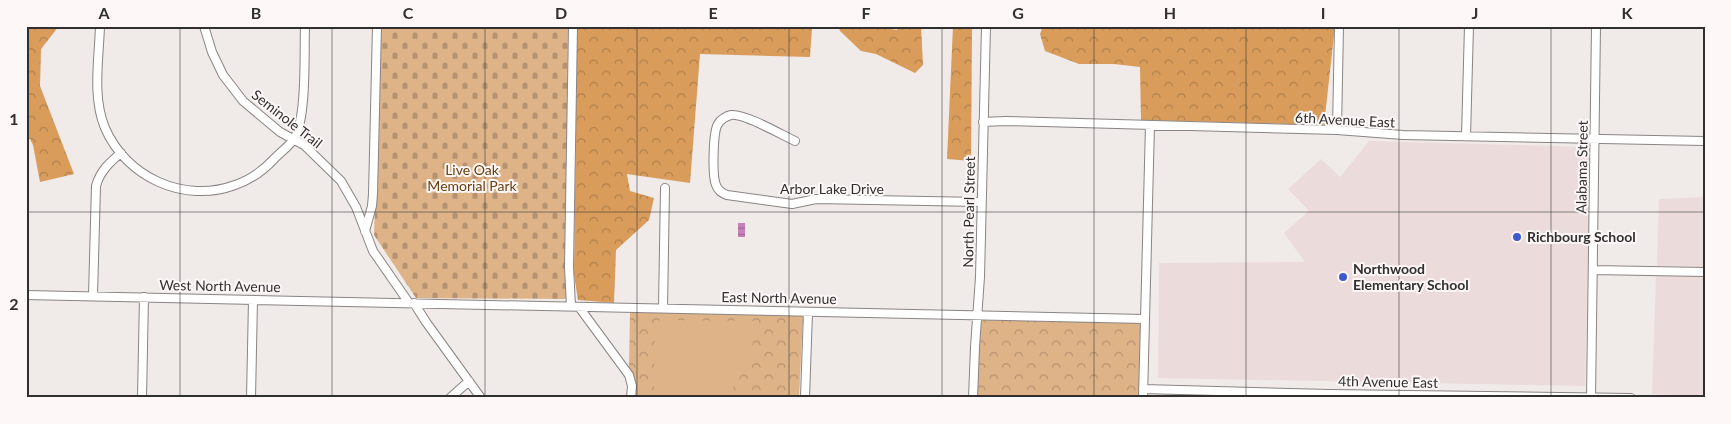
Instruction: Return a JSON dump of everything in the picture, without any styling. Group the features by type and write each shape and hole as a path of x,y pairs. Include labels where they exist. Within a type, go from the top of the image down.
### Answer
{"street":[{"path":"100,26 98,89 105,128 121,153 131,164 159,182 190,191 209,191 229,187 253,176 266,168 294,140 300,120 305,26"},
{"name":"Seminole Trail","path":"204,26 212,52 230,86 253,111 280,132 309,150 341,181 356,207 373,251 481,398"},
{"path":"365,231 372,206 373,194 377,26"},
{"path":"573,26 569,267 576,306 629,375 632,386 631,398"},
{"name":"North Pearl Street","path":"973,398 976,315 980,277 986,26"},
{"path":"1337,130 1339,26"},
{"path":"1466,136 1469,26"},
{"name":"Alabama Street","path":"1591,397 1596,26"},
{"name":"Arbor Lake Drive","path":"795,141 747,118 730,115 722,119 717,124 715,132 714,179 716,187 727,195 792,204 816,199 981,202"},
{"name":"6th Avenue East","path":"983,122 1005,121 1337,130 1382,134 1705,141"},
{"path":"1143,398 1150,125"},
{"path":"93,296 96,186 106,167 121,153"},
{"path":"663,308 665,188"},
{"path":"1593,270 1705,272"},
{"name":"West North Avenue","path":"26,295 411,303"},
{"path":"142,398 144,297"},
{"path":"251,398 253,300"},
{"name":"East North Avenue","path":"411,303 1145,319"},
{"path":"805,398 808,312"},
{"path":"450,398 468,381"},
{"name":"4th Avenue East","path":"1143,389 1329,396 1631,398"}],"shaded area":[{"name":"Northwood Elementary School","path":"1369,141 1591,147 1585,386 1158,378 1159,263 1305,262 1284,233 1309,211 1288,189 1321,159 1340,177"},
{"path":"1705,197 1705,267 1657,266 1659,199"},
{"path":"738,223 745,223 745,237 738,237"},
{"path":"1656,275 1705,276 1705,396 1652,394"}],"green space":[{"path":"26,26 59,26 41,49 40,86 74,174 40,182 33,145 30,139 26,139"},
{"name":"Live Oak Memorial Park","path":"381,26 568,26 566,299 416,298 374,235"},
{"path":"577,26 827,26 812,28 810,57 700,54 690,183 627,174 630,191 654,198 649,220 616,250 614,303 578,300 574,275"},
{"path":"838,26 882,26 897,30 898,26 921,26 923,65 915,73 876,54 861,51 840,31"},
{"path":"953,26 972,26 971,161 947,159"},
{"path":"1043,26 1335,26 1325,116 1326,125 1141,120 1140,67 1114,64 1079,64 1045,51 1040,34"},
{"path":"630,312 803,316 799,398 635,398 634,378 629,368"},
{"path":"660,320 755,321 753,343 747,364 737,382 721,398 654,398 655,324"},
{"path":"980,320 1141,323 1139,398 977,398"}],"place":[{"name":"Richbourg School","path":"1517,237"},
{"name":"Northwood Elementary School","path":"1343,277"}]}
